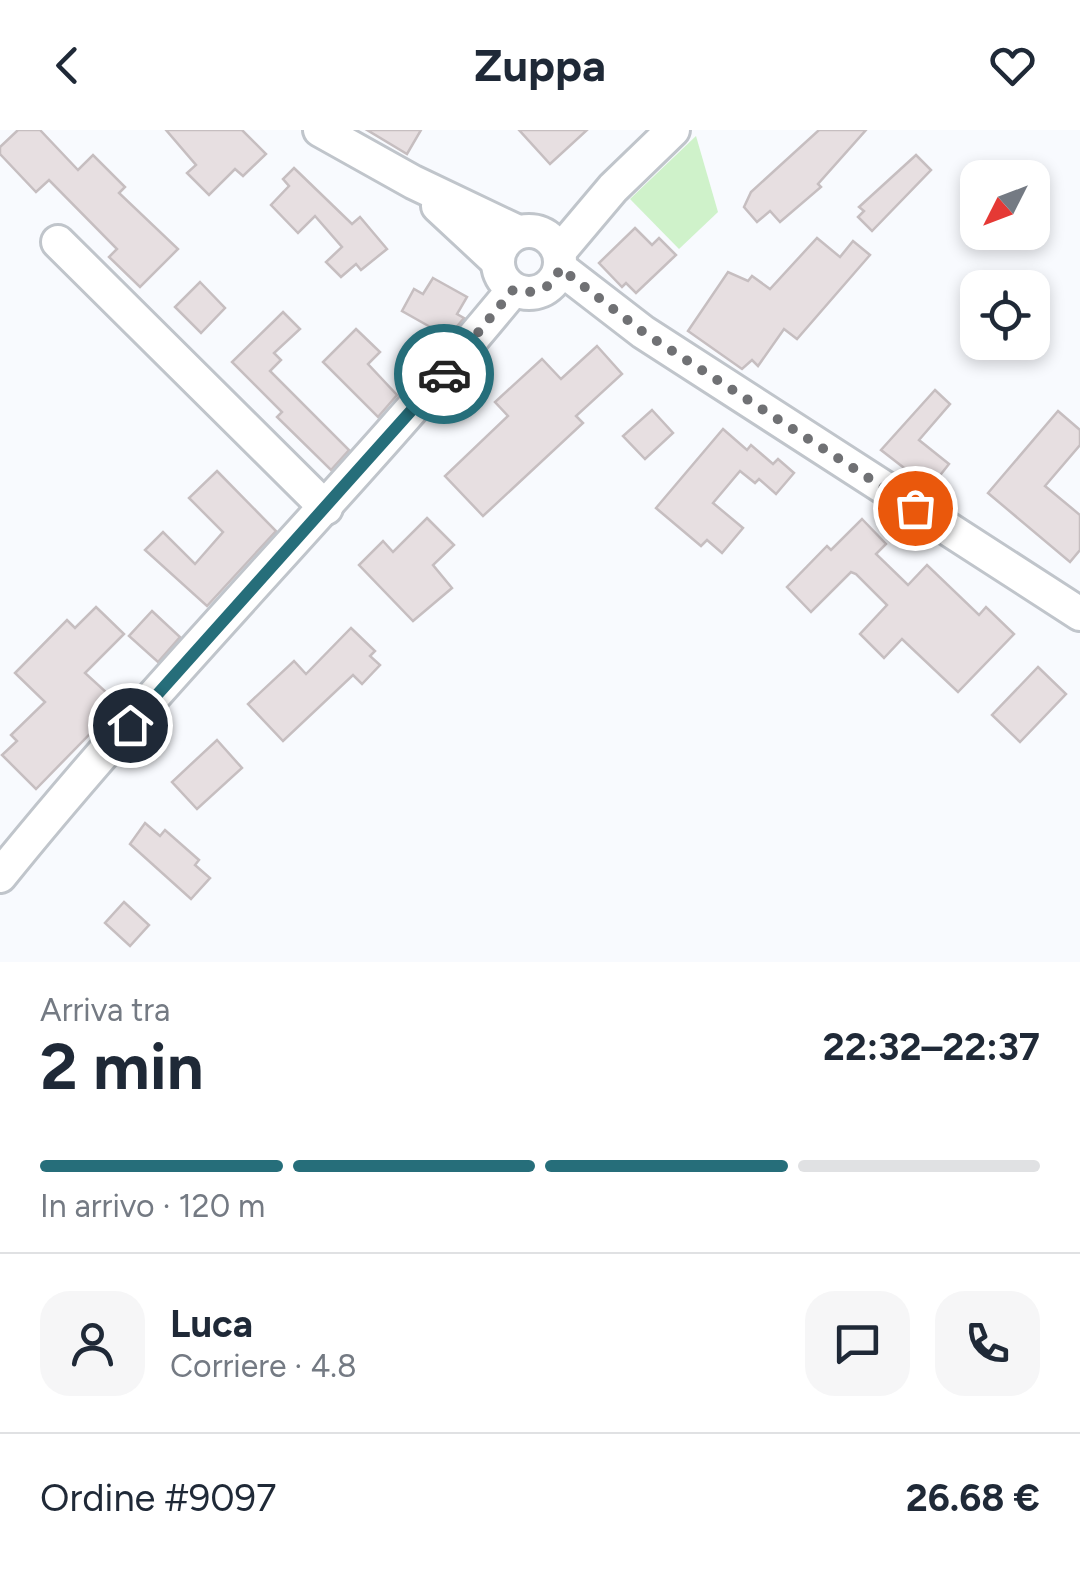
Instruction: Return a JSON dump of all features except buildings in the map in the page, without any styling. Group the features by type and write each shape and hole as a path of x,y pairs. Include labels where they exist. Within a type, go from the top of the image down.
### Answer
{"street":[{"path":"320,130 544,254 643,332 1080,614"},
{"path":"412,182 497,261 504,282 513,290 530,294 544,254 673,130"},
{"path":"58,242 326,508"},
{"path":"497,261 503,244 544,254"},
{"path":"0,876 56,806 400,426 513,290"}],"green space":[{"path":"696,136 718,212 679,249 630,199"}],"way so far":[{"path":"444,374 513,290 530,294 548,288 560,268 643,332 915,508"}],"route":[{"path":"130,725 444,374"}]}
